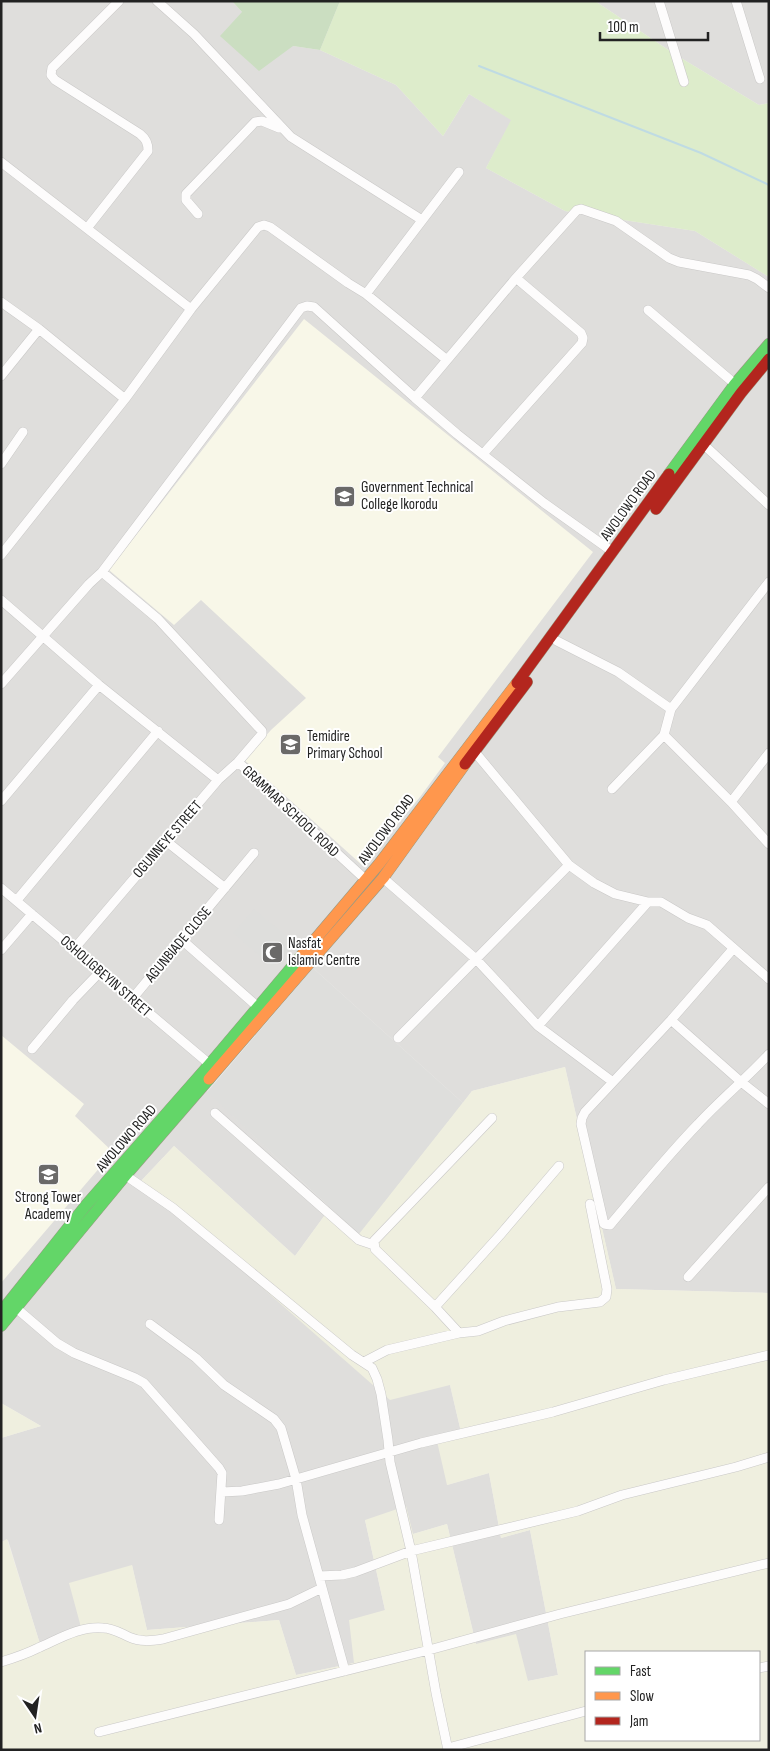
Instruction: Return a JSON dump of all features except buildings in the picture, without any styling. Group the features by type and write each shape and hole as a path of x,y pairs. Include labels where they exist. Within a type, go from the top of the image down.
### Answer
{"main road":[{"name":"AWOLOWO ROAD","path":"1,1326 121,1173 383,878 613,552 735,384 769,344"},
{"name":"AWOLOWO ROAD","path":"213,1068 258,1007 366,880 557,641 769,358"},
{"name":"AWOLOWO ROAD","path":"1,1312 12,1301 87,1204 121,1173"}],"street":[{"path":"88,228 148,151 148,144 140,134 55,80 51,75 52,68 119,1"},
{"path":"157,1 194,34 284,130 299,142 422,220"},
{"path":"659,1 684,82"},
{"path":"736,1 760,79"},
{"path":"198,214 186,200 186,194 252,124 262,121 284,130"},
{"path":"1,162 191,309"},
{"path":"366,294 459,172"},
{"path":"415,398 516,278 574,212 580,209 616,220 669,258 679,262 750,275 769,288"},
{"path":"1,555 125,399 191,309 258,228 264,225 270,227 366,294 447,360"},
{"path":"484,454 582,343 583,338 580,333 516,278"},
{"path":"1,302 40,329 125,399"},
{"path":"1,684 88,584 102,572 301,308 307,306 314,307 457,434 544,503 613,552"},
{"path":"648,310 735,384"},
{"path":"1,376 40,329"},
{"path":"1,464 23,432"},
{"path":"703,444 769,505"},
{"name":"OGUNNEYE STREET","path":"74,949 218,780 238,762 262,734 262,731 158,619 102,572"},
{"path":"612,788 664,734 671,709 769,582"},
{"path":"1,600 99,685 218,780"},
{"path":"557,641 618,672 671,709"},
{"path":"1,801 99,685"},
{"path":"16,900 158,731"},
{"path":"664,734 731,802 769,844"},
{"path":"474,751 569,865 594,883 615,894 648,902 661,902 684,916 707,925 733,950 769,979"},
{"path":"731,802 769,753"},
{"name":"GRAMMAR SCHOOL ROAD","path":"238,762 366,880"},
{"path":"166,841 225,888"},
{"name":"AGUNBIADE CLOSE","path":"132,999 254,853"},
{"path":"398,1038 569,865"},
{"path":"383,878 476,959 538,1026 613,1082"},
{"name":"OSHOLIGBEYIN STREET","path":"1,888 213,1068"},
{"path":"538,1026 648,902"},
{"path":"1,950 32,914"},
{"path":"182,940 258,1007"},
{"path":"733,950 585,1112 582,1118 581,1124 604,1224 610,1225 692,1130 769,1054"},
{"path":"32,1049 100,972"},
{"path":"671,1020 769,1104"},
{"path":"215,1113 359,1240 374,1245"},
{"path":"459,1333 375,1249 374,1241 492,1118"},
{"path":"435,1307 500,1236 560,1166"},
{"path":"121,1173 173,1208 352,1355 372,1368 377,1379 384,1409 389,1453 411,1551 436,1693 448,1749 585,1711"},
{"path":"688,1277 769,1187"},
{"path":"364,1362 387,1350 459,1333 478,1331 504,1321 558,1307 600,1302 606,1297 607,1290 590,1204"},
{"path":"16,1308 57,1343 74,1353 144,1383 220,1468 222,1473 222,1492 219,1520"},
{"path":"150,1324 196,1358 224,1385 274,1419 282,1428 296,1479 302,1515 345,1671"},
{"path":"222,1492 242,1491 279,1484 421,1443 554,1412 664,1380 769,1355"},
{"path":"319,1576 342,1575 355,1572 411,1551 578,1510 622,1495 736,1468 769,1457"},
{"path":"99,1732 429,1650 560,1614 769,1563"},
{"path":"1,1662 78,1630 92,1628 105,1628 149,1642 163,1640 289,1604 322,1588"}],"shaded area":[{"path":"1,1 232,1 242,12 293,46 320,50 396,85 443,136 469,94 512,120 486,168 565,211 695,231 769,277 769,1293 616,1289 565,1067 472,1091 463,1103 313,968 207,1091 330,1208 295,1256 174,1146 141,1181 450,1385 461,1432 447,1485 489,1473 501,1538 530,1530 558,1675 528,1681 476,1644 447,1524 413,1534 365,1520 385,1610 354,1663 296,1675 279,1620 147,1630 132,1565 82,1631 40,1644 8,1540 1,1542 1,1438 41,1426 1,1403"},
{"path":"595,1 769,1 769,103 759,105 676,55"},
{"name":"Government Technical College Ikorodu","path":"304,319 593,552 438,757 445,763 420,797 363,866 244,760 271,730 306,698 201,600 174,625 109,570"},
{"path":"254,909 295,943 273,967 233,933"},
{"path":"313,968 463,1103 359,1235 207,1092"},
{"name":"Strong Tower Academy","path":"1,1035 84,1104 75,1116 113,1152 1,1283"}],"green space":[{"path":"232,1 340,1 320,50 293,46 259,71 220,36 242,12"},
{"path":"340,1 595,1 676,55 759,105 769,103 769,277 695,231 565,211 486,168 511,120 469,94 443,136 396,85 320,50"},
{"path":"565,1067 616,1289 769,1293 769,1750 1,1750 1,1542 7,1539 40,1644 82,1631 69,1583 132,1565 147,1630 279,1620 296,1675 354,1663 349,1620 385,1610 365,1520 406,1506 413,1534 447,1524 476,1644 516,1634 528,1681 558,1675 530,1530 501,1538 489,1473 447,1485 436,1437 461,1432 450,1385 390,1400 141,1181 174,1146 295,1256 330,1208 359,1234 472,1091"},
{"path":"1,1403 41,1426 1,1438"}],"waterway":[{"path":"479,66 701,153 769,185"}],"traffic: fast":[{"path":"669,474 735,384 769,344"},
{"path":"1,1312 87,1204 209,1065 301,956"},
{"path":"1,1326 125,1176 209,1079"}],"traffic: slow":[{"path":"301,956 379,864 517,683"},
{"path":"209,1079 383,878 465,764"}],"traffic: jam":[{"path":"656,509 741,393 769,359"},
{"path":"517,683 669,474"},
{"path":"465,764 527,682"}],"place":[{"name":"Government Technical College Ikorodu","path":"345,496"},
{"name":"Temidire Primary School","path":"291,745"},
{"name":"Nasfat Islamic Centre","path":"272,952"},
{"name":"Strong Tower Academy","path":"48,1174"}]}
